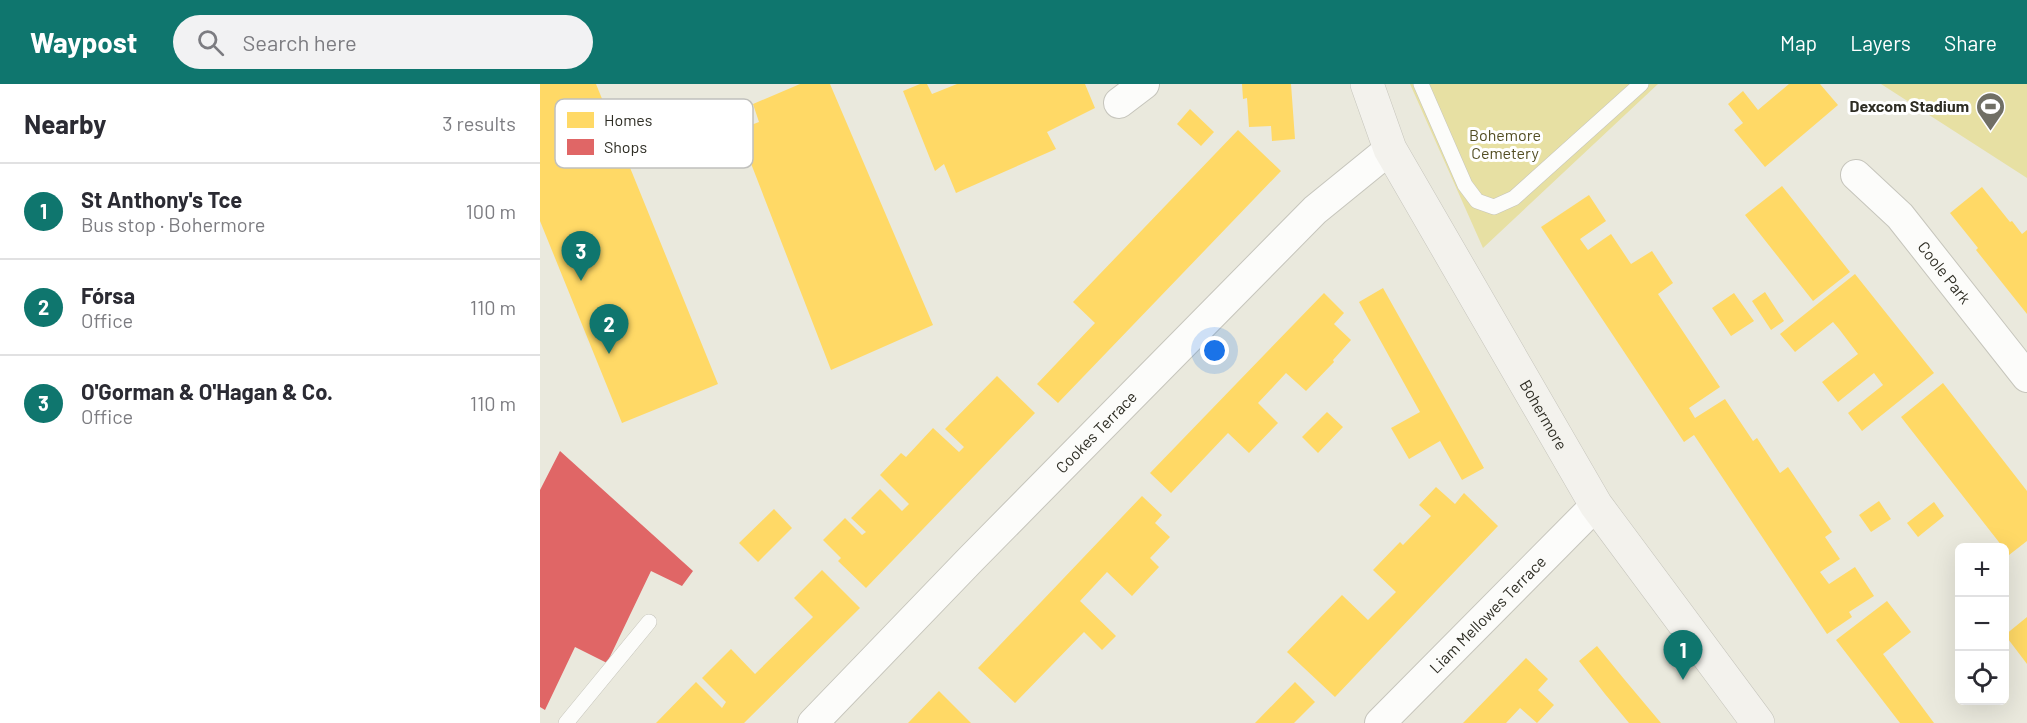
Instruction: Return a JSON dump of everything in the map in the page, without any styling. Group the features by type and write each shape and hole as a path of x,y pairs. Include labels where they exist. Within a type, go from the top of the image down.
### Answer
{"main road":[{"name":"Bohermore","path":"1367,84 1390,149 1596,505 1758,723"}],"street":[{"path":"1119,103 1144,84"},
{"name":"Cookes Terrace","path":"813,723 1315,210 1390,149"},
{"name":"Coole Park","path":"1856,175 1900,216 2027,377"},
{"name":"Liam Mellowes Terrace","path":"1380,723 1596,505"}],"lane":[{"path":"1421,84 1465,185 1477,201 1494,207 1514,198 1641,84"},
{"path":"566,723 650,622"}],"green space":[{"name":"Bohemore Cemetery","path":"1410,84 1658,84 1483,248"},
{"name":"Dexcom Stadium","path":"1881,84 2027,84 2027,178"}],"building: Homes":[{"path":"540,84 596,84 602,99 555,99 555,168 630,168 718,384 622,423 540,221"},
{"path":"800,84 830,84 933,325 831,370 753,168 753,124 759,122 753,104"},
{"path":"920,84 927,84 932,94 957,84 1085,84 1095,108 1047,132 1056,149 956,193 944,164 935,171 903,91"},
{"path":"1242,84 1291,84 1295,139 1272,141 1271,126 1249,127 1247,98 1243,99"},
{"path":"1789,84 1820,84 1838,105 1765,167 1734,130 1743,123 1728,104 1743,91 1758,110"},
{"path":"1190,109 1214,132 1201,146 1177,124"},
{"path":"1238,130 1281,171 1058,403 1037,384 1095,323 1073,302"},
{"path":"1782,186 1850,272 1813,301 1745,215"},
{"path":"1982,187 2022,234 2027,230 2027,314 1950,213"},
{"path":"1589,195 1606,221 1580,239 1588,250 1611,234 1631,264 1652,251 1673,283 1658,294 1720,387 1689,408 1695,418 1725,399 1753,441 1757,438 1780,473 1788,467 1832,532 1825,537 1840,559 1820,572 1829,584 1855,567 1874,596 1849,612 1852,617 1827,634 1694,435 1684,442 1541,227"},
{"path":"1855,274 1934,373 1862,431 1848,413 1883,385 1874,373 1838,402 1822,382 1858,354 1839,329 1833,322 1795,352 1780,334"},
{"path":"1383,288 1484,468 1462,480 1440,441 1409,459 1391,428 1420,412 1359,302"},
{"path":"1765,292 1784,321 1771,330 1752,301"},
{"path":"1324,293 1344,313 1334,324 1351,340 1333,360 1334,362 1306,391 1286,373 1258,403 1278,423 1249,453 1228,433 1171,493 1150,473"},
{"path":"1734,293 1754,321 1731,336 1712,308"},
{"path":"997,376 1035,413 866,588 838,561 841,558 823,540 845,518 862,535 866,532 851,518 880,489 902,511 909,504 880,475 901,453 906,457 933,428 959,452 964,447 945,429"},
{"path":"1943,383 2027,491 2027,541 2009,555 2009,543 2000,543 1901,417"},
{"path":"1327,412 1343,427 1318,453 1302,437"},
{"path":"1436,487 1455,504 1464,493 1498,526 1335,697 1287,652 1342,595 1368,620 1396,592 1373,570 1400,542 1403,545 1431,516 1419,505"},
{"path":"1142,496 1162,515 1155,523 1170,537 1150,558 1159,567 1132,596 1107,572 1080,601 1116,636 1102,650 1084,632 1015,703 978,668"},
{"path":"1879,501 1891,519 1871,532 1859,515"},
{"path":"1934,502 1944,516 1918,537 1907,523"},
{"path":"774,509 792,528 758,562 739,543"},
{"path":"822,570 860,608 744,723 656,723 696,682 722,708 726,702 702,678 731,649 755,674 813,617 794,598"},
{"path":"1887,601 1911,632 1883,654 1934,723 1900,723 1836,640"},
{"path":"2027,617 2027,664 2009,640 2009,632"},
{"path":"1597,646 1661,723 1629,723 1579,661"},
{"path":"1526,658 1548,679 1538,690 1554,705 1537,723 1520,708 1506,723 1463,723"},
{"path":"1295,682 1315,702 1294,723 1255,723"},
{"path":"939,691 971,723 908,723"}],"building: Shops":[{"path":"560,451 693,571 682,586 651,571 607,663 575,647 545,710 540,707 540,490"}],"place":[{"name":"Dexcom Stadium","path":"1990,132"},
{"name":"O'Gorman & O'Hagan & Co.","path":"581,281"},
{"name":"Fórsa","path":"609,354"},
{"name":"St Anthony's Tce","path":"1683,680"}]}
